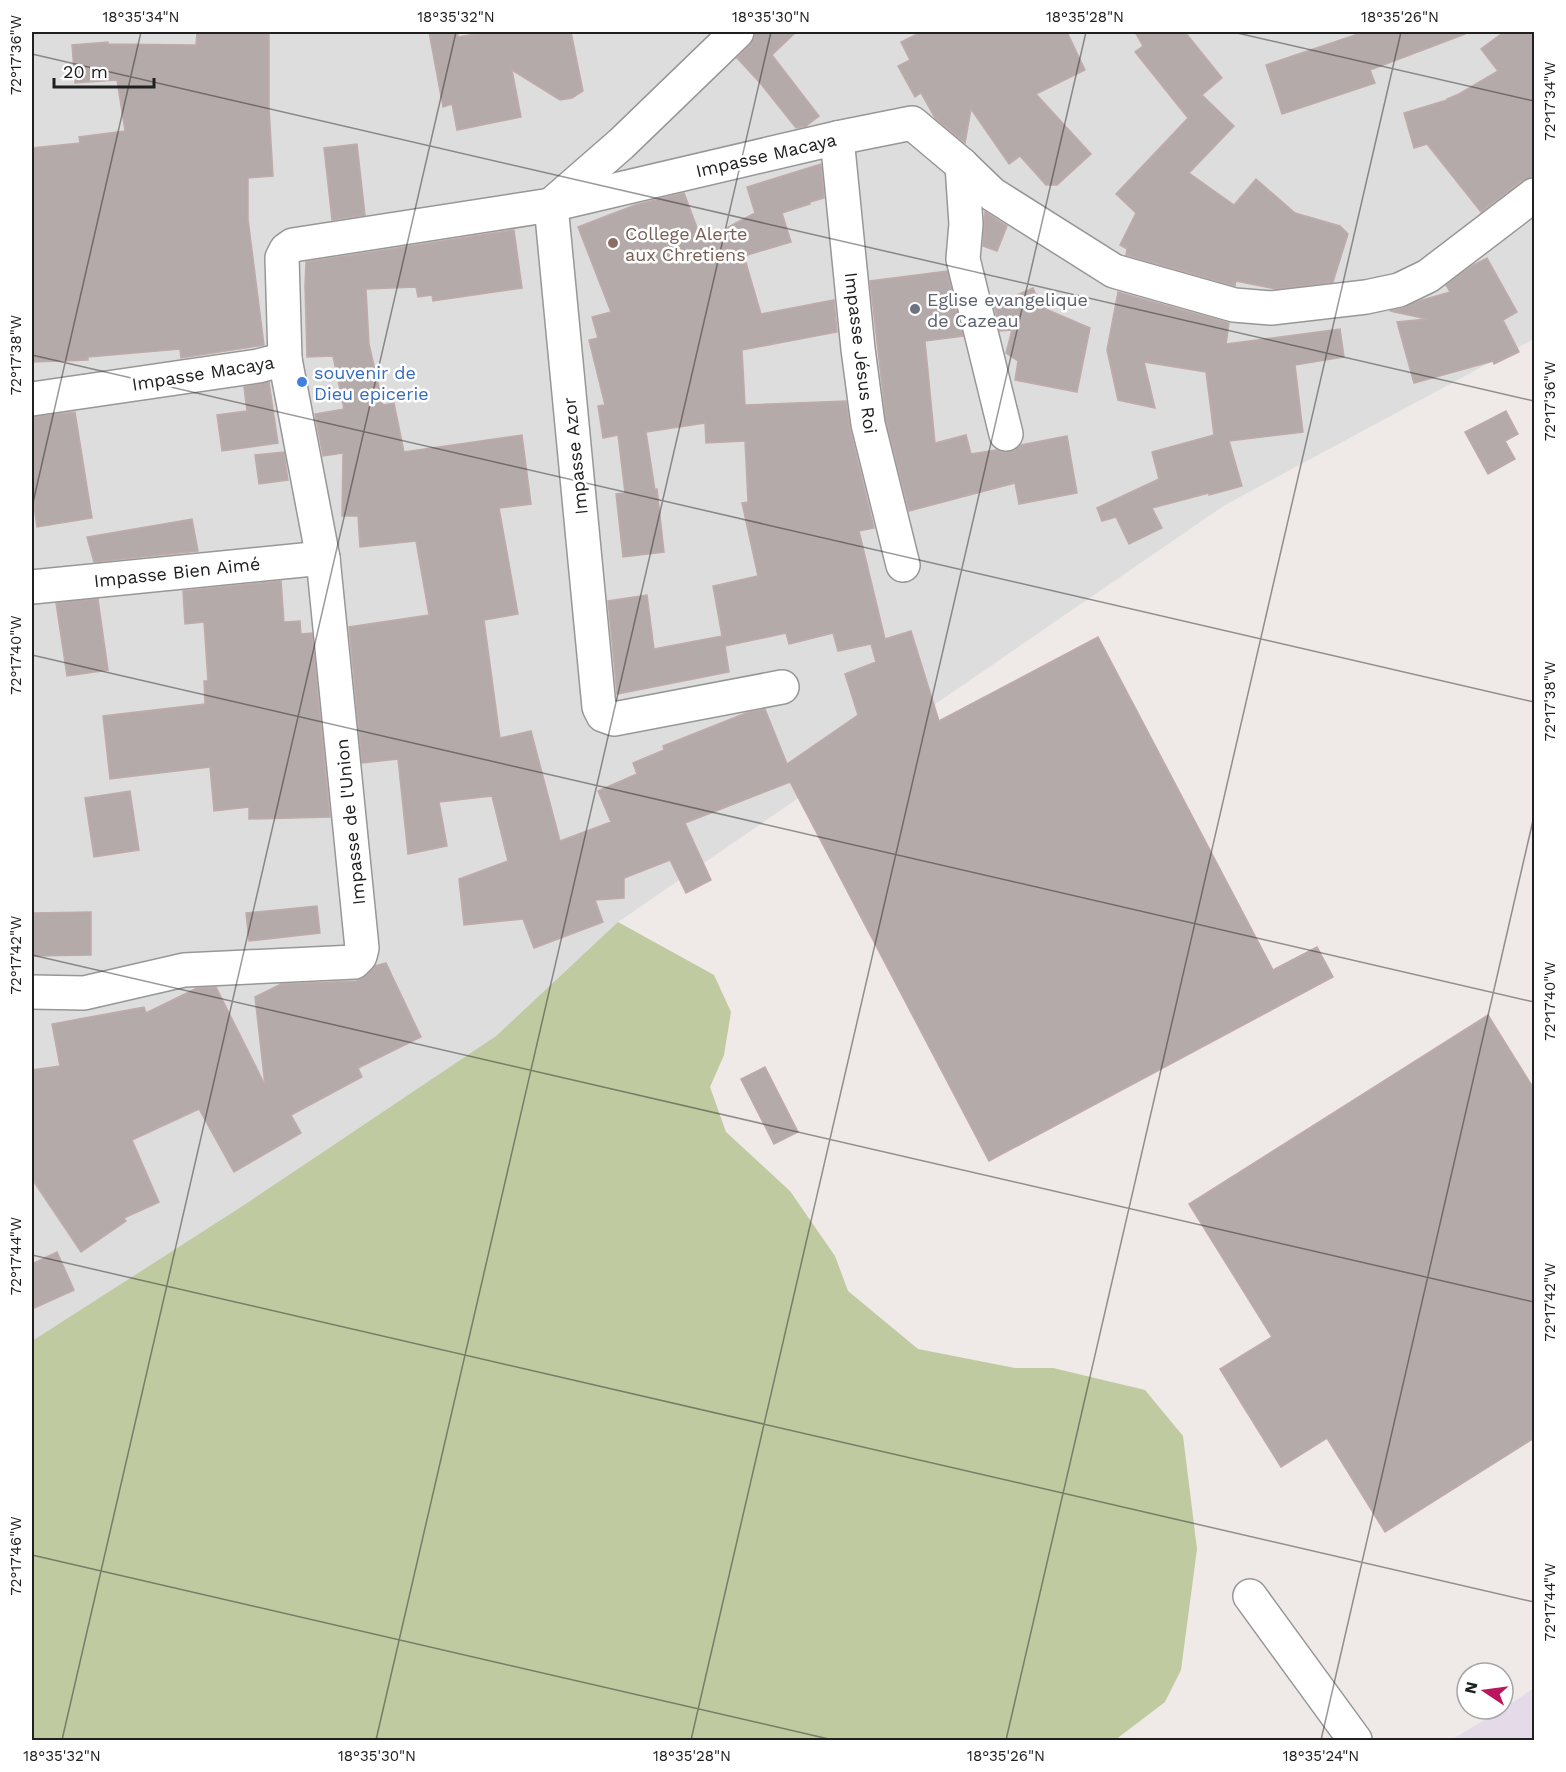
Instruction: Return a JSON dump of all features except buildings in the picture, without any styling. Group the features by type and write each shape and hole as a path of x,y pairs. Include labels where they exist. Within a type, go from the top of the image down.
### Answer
{"street":[{"path":"550,205 621,144 737,32"},
{"name":"Impasse Macaya","path":"32,399 258,366 285,359 282,258 286,250 293,245 550,205 837,138 912,123 992,194 1114,271 1234,305 1271,308 1366,297 1399,290 1428,276 1534,195"},
{"name":"Impasse Jésus Roi","path":"837,138 858,349 868,424 903,565"},
{"path":"962,165 966,224 963,259 1006,434"},
{"name":"Impasse Azor","path":"550,205 599,707 603,715 614,719 782,687"},
{"name":"Impasse de l'Union","path":"32,992 84,993 184,970 354,962 360,956 362,948 323,558 285,359"},
{"name":"Impasse Bien Aimé","path":"32,587 323,558"},
{"path":"1250,1596 1355,1740"}],"shaded area":[{"path":"32,32 1534,32 1534,339 1225,505 618,922 496,1036 244,1205 32,1341"},
{"path":"1534,1688 1534,1740 1451,1740 1483,1721 1515,1721 1515,1701"}],"green space":[{"path":"618,922 714,975 731,1012 724,1055 710,1087 726,1132 790,1191 835,1256 848,1291 918,1349 1015,1368 1053,1368 1145,1390 1183,1436 1197,1549 1181,1670 1165,1702 1115,1740 32,1740 32,1341 244,1205 496,1036"}],"place":[{"name":"College Alerte aux Chretiens","path":"613,243"},
{"name":"Eglise evangelique de Cazeau","path":"915,309"},
{"name":"souvenir de Dieu epicerie","path":"302,382"}]}
